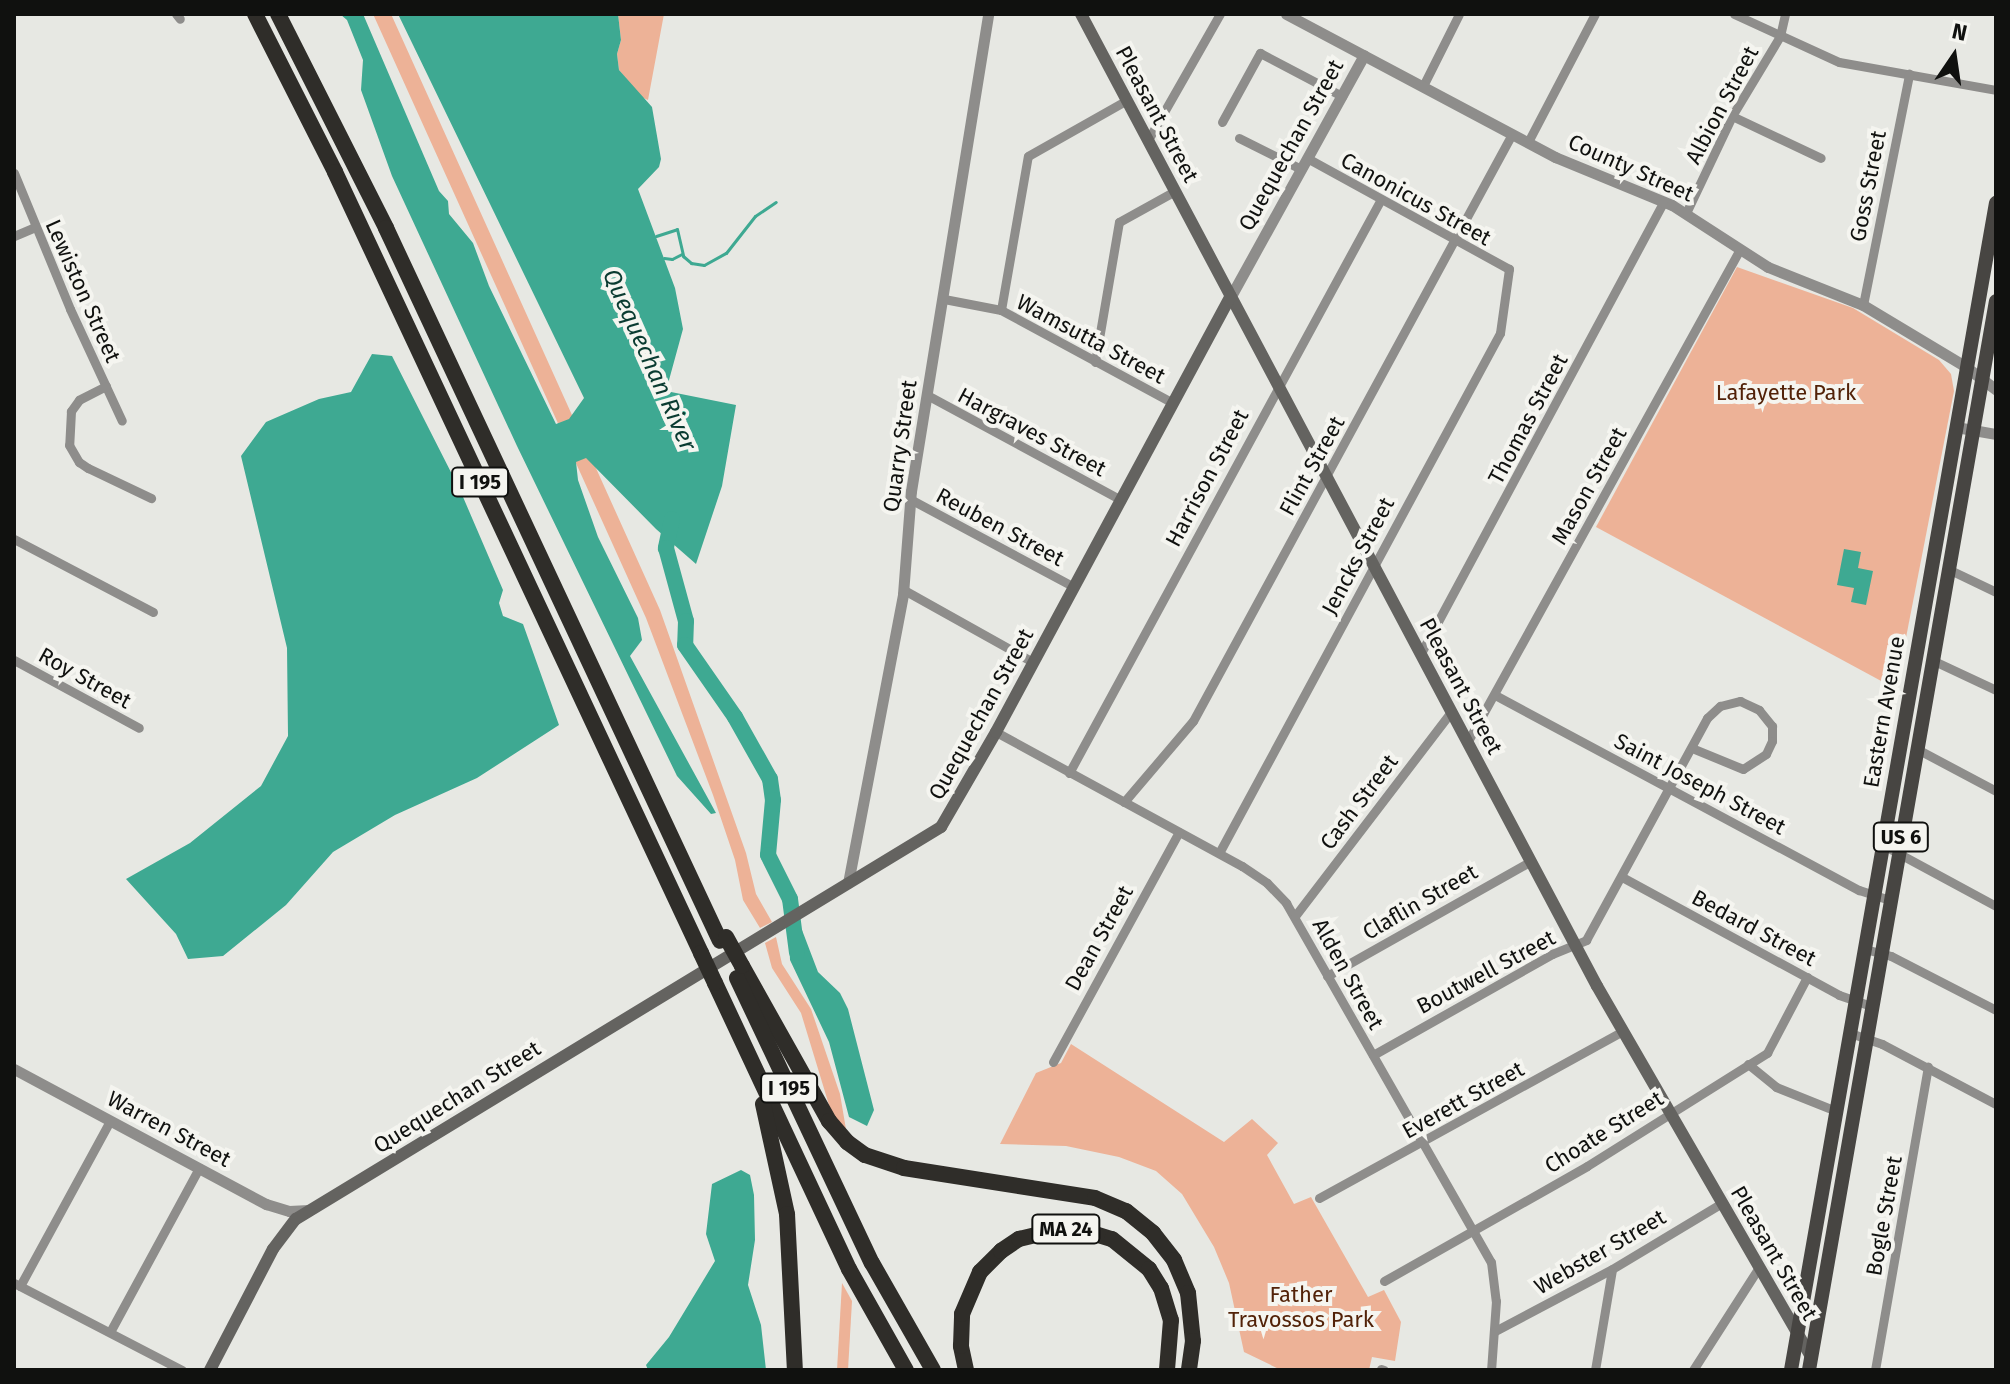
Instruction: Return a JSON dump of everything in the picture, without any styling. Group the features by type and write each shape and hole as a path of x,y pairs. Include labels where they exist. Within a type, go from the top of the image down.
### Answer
{"highway":[{"name":"I 195","path":"255,14 330,162 842,1253 906,1370"},
{"name":"I 195","path":"278,14 386,228 682,859 738,969 843,1204 933,1370"},
{"path":"285,14 311,77"},
{"path":"738,969 836,1131 854,1148 891,1165 1083,1195 1106,1202 1136,1218 1160,1241 1182,1276 1192,1320 1189,1370"},
{"path":"753,1064 782,1184 792,1291 795,1370"},
{"name":"MA 24","path":"966,1370 961,1346 962,1314 980,1272 1001,1251 1019,1239 1061,1229 1082,1230 1112,1239 1149,1269 1161,1288 1171,1320 1167,1370"}],"main road":[{"name":"Pleasant Street","path":"1081,14 1575,945 1797,1334 1810,1363"},
{"name":"Eastern Avenue","path":"1791,1370 1996,203"},
{"name":"Quequechan Street","path":"210,1370 277,1242 290,1224 943,825 1231,296"},
{"name":"Eastern Avenue","path":"1810,1363 1996,301"}],"street":[{"name":"Quarry Street","path":"848,883 904,590 910,499 988,14"},
{"path":"1148,140 1220,14"},
{"name":"County Street","path":"1286,14 1584,170 1664,201 1777,271 1863,305 1966,367 1996,390"},
{"path":"1423,86 1459,14"},
{"path":"1528,142 1595,14"},
{"path":"1734,14 1822,57 1996,90"},
{"name":"Albion Street","path":"1686,213 1732,116 1780,36 1785,14"},
{"path":"1222,122 1260,53 1342,96"},
{"name":"Quequechan Street","path":"1231,296 1364,55"},
{"name":"Goss Street","path":"1863,305 1909,74"},
{"path":"1001,310 1028,156 1127,100"},
{"path":"1732,116 1821,158"},
{"name":"Flint Street","path":"1124,802 1193,721 1512,134"},
{"name":"Canonicus Street","path":"1239,138 1304,164 1509,269"},
{"name":"Lewiston Street","path":"14,173 122,421"},
{"path":"1095,362 1119,222 1175,191"},
{"name":"Harrison Street","path":"1069,773 1380,201"},
{"name":"Thomas Street","path":"1421,653 1664,201"},
{"path":"14,236 35,227"},
{"name":"Mason Street","path":"1468,741 1740,249"},
{"name":"Jencks Street","path":"1219,853 1500,333 1509,269"},
{"name":"Wamsutta Street","path":"944,299 1001,310 1173,403"},
{"path":"106,386 79,400 71,411 69,445 79,462 88,468 151,498"},
{"name":"Hargraves Street","path":"927,395 1121,500"},
{"path":"1956,427 1996,434"},
{"name":"Reuben Street","path":"910,499 1074,587"},
{"path":"14,539 153,612"},
{"path":"1948,569 1996,592"},
{"path":"904,590 1033,662"},
{"name":"Roy Street","path":"14,660 139,728"},
{"path":"1932,660 1996,690"},
{"name":"Saint Joseph Street","path":"1495,695 1874,896 1890,900"},
{"path":"1575,945 1586,940 1707,718 1731,701 1759,710 1772,726 1772,741 1766,754 1743,769 1692,748"},
{"name":"Cash Street","path":"1295,916 1452,711"},
{"name":"Alden Street","path":"996,732 1219,853 1267,883 1295,916 1493,1268 1495,1331 1491,1370"},
{"path":"1917,749 1996,791"},
{"name":"Dean Street","path":"1053,1062 1179,832"},
{"path":"1883,845 1996,906"},
{"name":"Claflin Street","path":"1327,976 1531,861"},
{"name":"Bedard Street","path":"1622,877 1807,977 1856,1002 1871,1006"},
{"name":"Boutwell Street","path":"1373,1055 1552,954 1575,945"},
{"path":"1865,949 1881,952 1996,1010"},
{"name":"Choate Street","path":"1384,1281 1587,1166 1767,1053 1807,977"},
{"name":"Everett Street","path":"1319,1198 1623,1031"},
{"path":"1850,1033 1866,1037 1928,1067 1996,1104"},
{"path":"1748,1064 1776,1087 1836,1111"},
{"name":"Bogle Street","path":"1875,1370 1928,1067"},
{"name":"Warren Street","path":"14,1069 271,1206 295,1212 309,1210"},
{"path":"110,1121 17,1284 182,1370"},
{"path":"110,1332 199,1168"},
{"name":"Webster Street","path":"1495,1331 1612,1269 1722,1203"},
{"path":"1693,1370 1759,1267"},
{"path":"1595,1370 1612,1269"},
{"name":"Pleasant Street","path":"1810,1363 1819,1370"}],"green space":[{"path":"373,14 391,14 660,610 746,853 756,894 772,922 760,928 743,900 735,860 713,795 646,618"},
{"path":"618,14 664,14 648,100 641,97 619,70 617,54 621,40"},
{"name":"Lafayette Park","path":"1737,267 1853,308 1939,360 1951,374 1954,391 1896,689 1596,527"},
{"path":"776,937 782,964 811,1009 840,1094 848,1141 836,1128 801,1013 772,968 765,943"},
{"name":"Father Travossos Park","path":"1071,1044 1224,1142 1252,1119 1278,1143 1267,1155 1294,1204 1311,1197 1368,1297 1384,1290 1401,1322 1395,1361 1372,1357 1369,1370 1281,1370 1244,1352 1229,1283 1214,1247 1182,1194 1156,1171 1119,1157 1066,1146 1000,1144 1036,1073 1061,1063"},
{"path":"842,1283 852,1301 848,1370 837,1370"}],"water":[{"path":"340,14 363,14 439,191 448,201 449,214 473,243 489,286 556,424 569,419 584,398 398,14 618,14 621,40 617,54 619,70 652,107 661,159 659,167 638,189 675,288 683,329 666,391 736,405 722,486 696,564 656,529 586,458 576,462 578,480 598,537 638,618 642,640 630,656 716,813 711,814 677,776 517,446 392,176 361,90 363,60 347,20"},
{"path":"372,354 392,356 460,490 503,590 499,603 503,616 523,624 559,725 477,778 395,815 333,852 286,905 223,956 188,959 176,934 126,879 190,843 261,786 288,736 287,648 241,456 266,422 319,399 351,392"},
{"path":"1844,549 1861,552 1858,568 1873,571 1866,605 1851,602 1854,588 1837,585"},
{"path":"802,930 818,972 840,993 848,1009 874,1110 867,1126 849,1117 829,1042 790,960 789,936"},
{"path":"741,1170 750,1175 754,1195 755,1240 748,1285 761,1325 766,1370 648,1370 646,1365 669,1337 715,1261 706,1234 712,1184"}],"waterway":[{"path":"656,236 677,229 683,256 691,263 704,265 726,253 755,216 776,202"},
{"path":"664,258 672,259 682,254"},
{"name":"Quequechan River","path":"672,519 666,548 686,621 685,645 735,717 770,779 773,800 768,855 790,899 797,953"}]}
